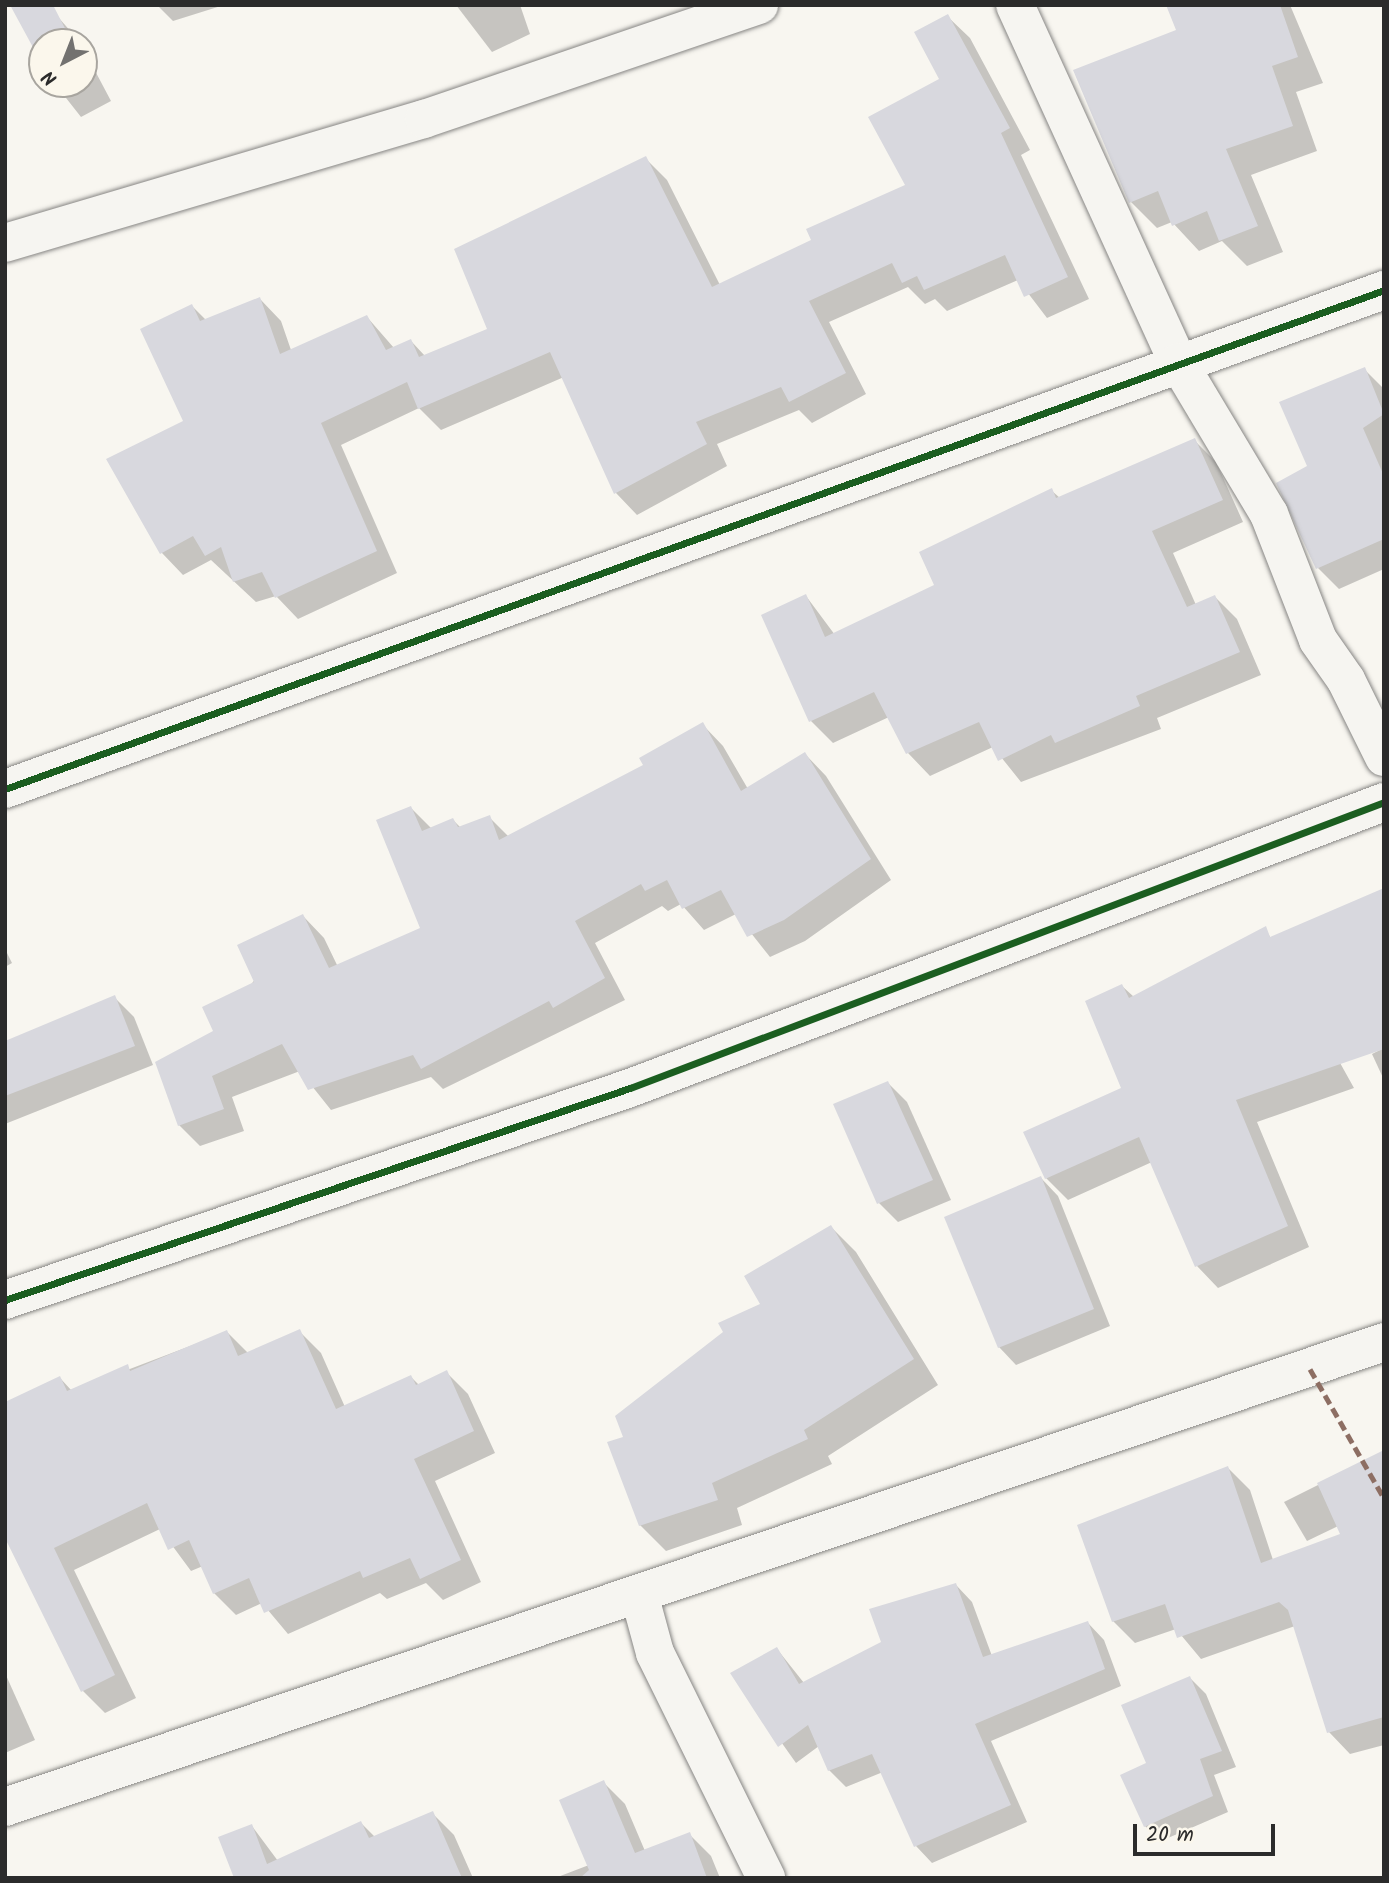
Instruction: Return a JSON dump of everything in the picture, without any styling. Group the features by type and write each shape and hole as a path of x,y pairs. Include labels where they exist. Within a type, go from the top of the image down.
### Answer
{"street":[{"path":"5,243 424,120 759,5"},
{"path":"1015,5 1178,362 1269,514 1318,640 1346,680 1384,757"},
{"path":"5,789 1178,362 1384,290"},
{"path":"5,1300 630,1088 1384,802"},
{"path":"5,1807 1384,1342"},
{"path":"639,1594 655,1653 766,1878"}],"building":[{"path":"10,5 53,5 65,28 28,28 28,38"},
{"path":"1166,5 1280,5 1298,57 1272,66 1293,126 1226,149 1258,226 1219,241 1207,211 1172,226 1158,191 1129,203 1073,70 1176,30"},
{"path":"948,14 1010,128 1001,133 1068,277 1024,297 1005,255 924,290 917,276 902,283 892,263 809,301 846,373 789,402 781,387 696,422 707,444 614,494 550,352 418,409 407,382 321,423 377,551 275,598 262,572 233,582 221,547 205,556 193,536 160,554 106,459 183,421 140,329 192,304 200,321 260,297 280,354 367,315 386,350 411,339 419,357 487,329 454,249 646,156 712,287 811,240 806,229 905,185 868,117 939,79 914,32"},
{"path":"1365,367 1384,414 1363,428 1384,476 1384,539 1316,569 1276,483 1307,466 1279,402"},
{"path":"1195,438 1223,500 1152,531 1187,607 1215,595 1240,652 1136,696 1140,706 1055,743 1051,735 998,761 979,722 906,754 874,692 809,722 761,615 806,594 825,637 934,585 919,552 1052,488 1056,498"},
{"path":"703,722 741,791 805,752 871,859 784,920 747,937 721,890 682,909 667,880 645,891 641,884 575,921 605,978 553,1008 549,1001 421,1069 413,1055 308,1090 282,1044 212,1076 224,1109 178,1126 155,1062 213,1031 202,1007 254,982 237,945 303,914 329,968 420,928 376,820 411,806 422,831 453,818 458,827 490,815 499,840 643,765 639,758"},
{"path":"1384,888 1384,1049 1236,1100 1288,1226 1195,1267 1139,1137 1045,1179 1023,1132 1121,1088 1085,1001 1122,984 1129,998 1266,926 1270,937"},
{"path":"115,995 135,1046 5,1096 5,1041"},
{"path":"888,1081 933,1180 877,1204 833,1104"},
{"path":"1041,1176 1094,1309 998,1348 944,1217"},
{"path":"831,1225 914,1359 804,1430 808,1439 712,1483 718,1500 639,1526 607,1442 623,1437 615,1416 723,1332 718,1323 760,1304 744,1276"},
{"path":"300,1329 336,1409 411,1375 416,1385 447,1370 474,1431 414,1459 461,1560 420,1579 410,1558 363,1578 360,1571 264,1613 249,1578 213,1594 189,1540 168,1550 147,1503 54,1548 115,1675 81,1692 5,1538 5,1402 60,1376 67,1391 128,1364 130,1371 227,1330 238,1356"},
{"path":"1384,1450 1384,1717 1327,1733 1288,1610 1279,1602 1177,1638 1165,1604 1112,1622 1077,1525 1228,1466 1261,1563 1340,1534 1317,1483"},
{"path":"956,1583 983,1657 1088,1621 1105,1669 975,1724 1011,1805 914,1847 872,1754 828,1771 808,1725 778,1747 730,1673 777,1647 799,1684 881,1642 869,1609"},
{"path":"1190,1676 1222,1751 1200,1759 1213,1796 1144,1827 1120,1775 1146,1763 1121,1705"},
{"path":"604,1780 635,1853 690,1832 707,1878 580,1878 589,1870 559,1800"},
{"path":"433,1811 462,1878 234,1878 218,1837 252,1824 267,1864 361,1821 369,1838"}],"marked path":[{"path":"1310,1369 1384,1498"}],"cycle path":[{"path":"5,789 1384,290"},
{"path":"5,1300 630,1088 1384,802"}]}
